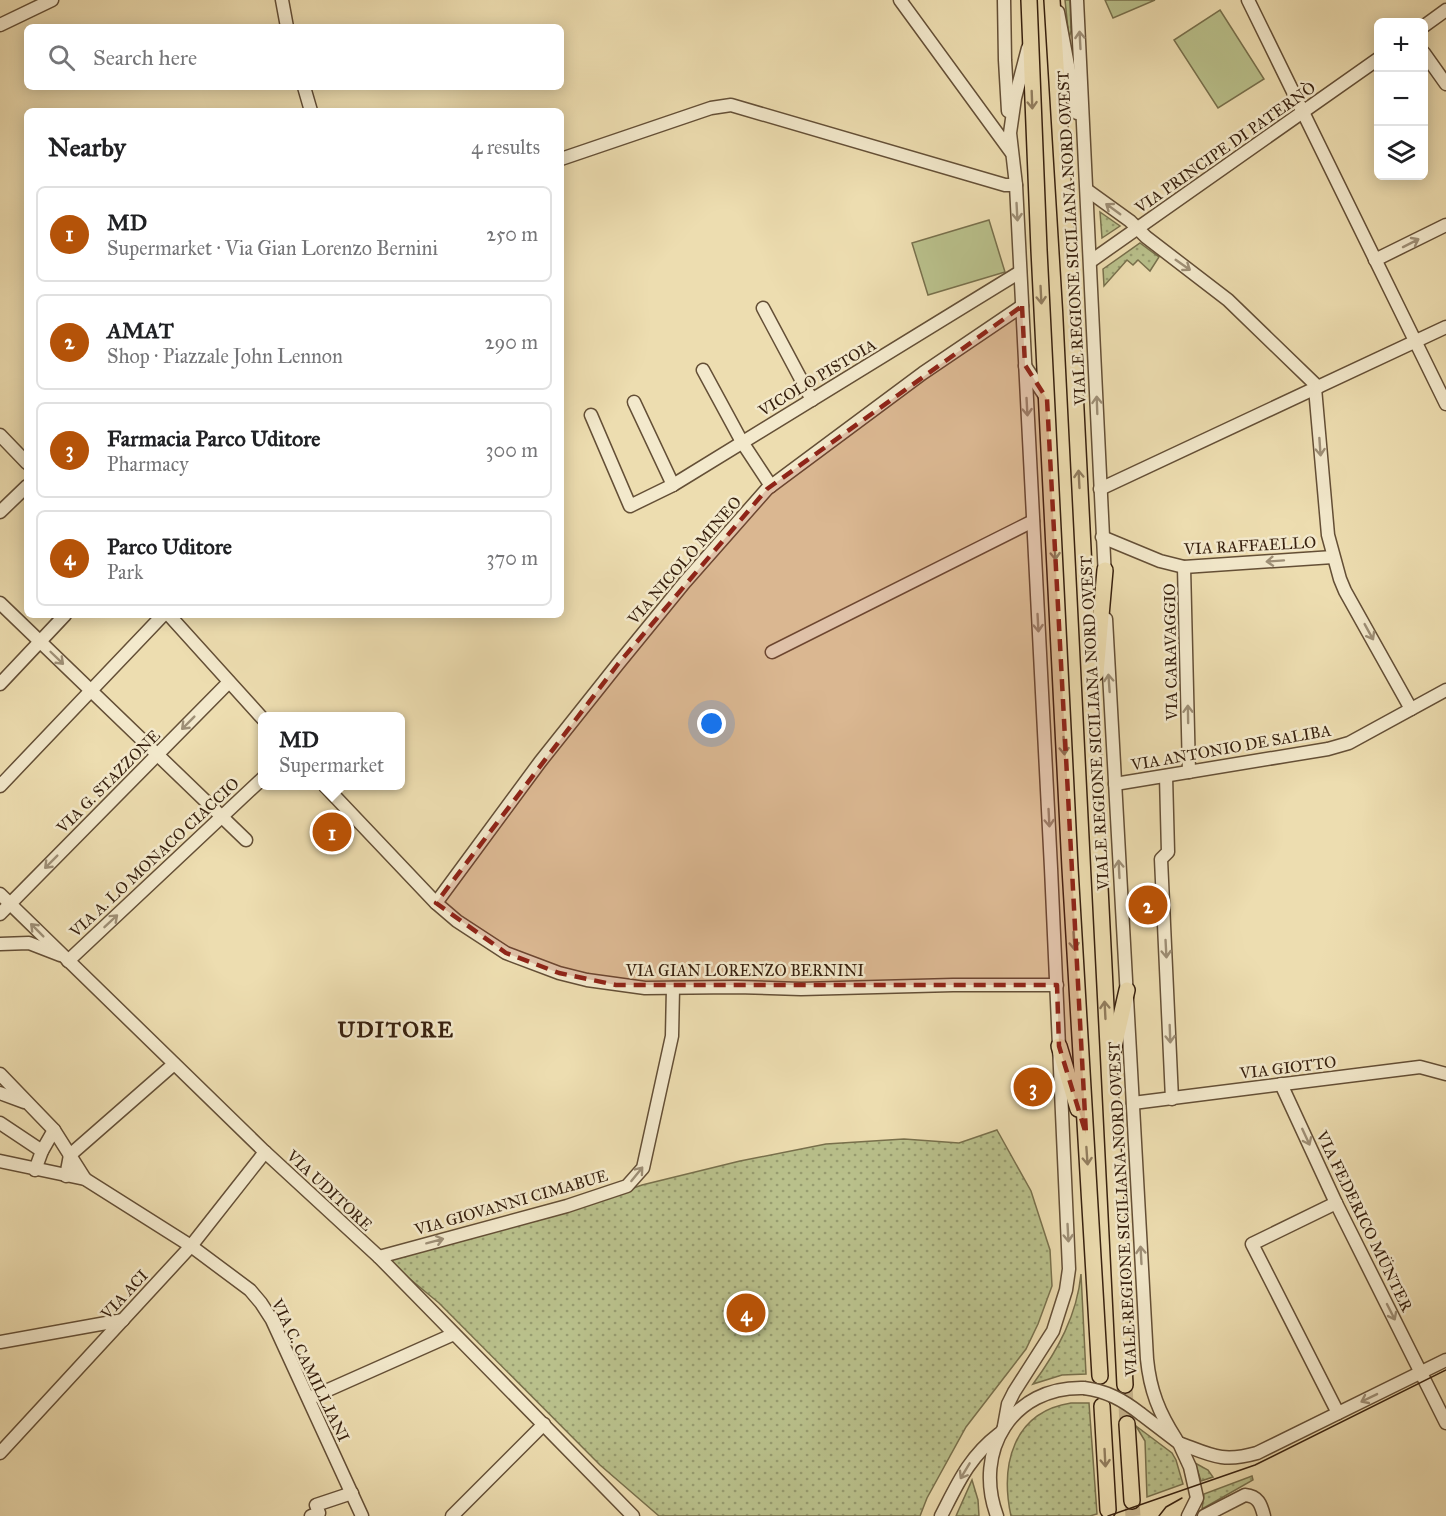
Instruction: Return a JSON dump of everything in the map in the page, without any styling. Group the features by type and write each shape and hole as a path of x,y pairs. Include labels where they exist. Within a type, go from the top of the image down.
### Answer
{"main road":[{"name":"VIALE REGIONE SICILIANA NORD OVEST","path":"1029,0 1047,399 1100,1377"},
{"name":"VIALE REGIONE SICILIANA NORD OVEST","path":"1054,0 1125,1385"},
{"path":"1092,748 1105,570"},
{"path":"1109,1068 1127,990"},
{"path":"1059,1046 1086,1134"},
{"path":"1102,1406 1108,1510"},
{"path":"1127,1424 1132,1501"}],"street":[{"path":"0,25 52,0"},
{"path":"282,0 286,24"},
{"path":"900,0 1012,153"},
{"path":"997,1516 993,1503 990,1473 1008,1404 1053,1330 1066,1290 1069,1269 1057,985 1016,185 1005,60 1004,0"},
{"path":"1054,0 1086,161"},
{"name":"VIALE REGIONE SICILIANA NORD OVEST","path":"1077,0 1091,261 1102,537 1149,1377 1158,1409 1190,1467 1197,1493 1196,1502 1188,1516"},
{"path":"1248,0 1446,404"},
{"path":"1428,23 1446,10"},
{"path":"1010,133 1015,98 1031,39"},
{"path":"1428,59 1446,84"},
{"name":"VIA PRINCIPE DI PATERNÒ","path":"1091,261 1374,61"},
{"path":"305,90 310,108"},
{"path":"564,158 711,108 731,105 1005,184 1016,185"},
{"path":"1087,190 1228,300 1317,388 1328,535 1333,557 1346,591 1411,709"},
{"path":"1375,260 1446,225"},
{"name":"VICOLO PISTOIA","path":"591,415 630,506 673,485 1020,272"},
{"name":"VIA NICOLÒ MINEO","path":"436,903 540,762 618,664 685,582 771,486 923,373 1022,306"},
{"path":"763,308 812,400"},
{"path":"1100,489 1446,327"},
{"path":"1025,364 1047,399"},
{"path":"703,370 742,442 771,486"},
{"path":"634,402 673,485"},
{"path":"0,435 24,460"},
{"path":"0,512 24,489"},
{"path":"772,652 1033,521"},
{"name":"VIA RAFFAELLO","path":"1102,537 1160,561 1184,567 1333,557"},
{"name":"VIA CARAVAGGIO","path":"1184,567 1189,772"},
{"path":"0,603 246,840"},
{"path":"0,684 62,618"},
{"path":"0,786 160,618"},
{"path":"172,618 258,713"},
{"name":"VIA G. STAZZONE","path":"0,914 230,682"},
{"name":"VIA ANTONIO DE SALIBA","path":"1115,784 1328,749 1349,742 1446,690"},
{"path":"1166,776 1168,852 1161,859 1172,1099"},
{"name":"VIA A. LO MONACO CIACCIO","path":"66,958 258,783"},
{"name":"VIA GIAN LORENZO BERNINI","path":"329,790 436,903 457,921 506,953 559,973 616,985 673,988 1057,985"},
{"name":"VIA UDITORE","path":"0,894 265,1152 379,1257 633,1516"},
{"path":"0,944 29,943 66,958"},
{"name":"VIA GIOVANNI CIMABUE","path":"379,1257 567,1206 627,1186 643,1168 672,1036 673,988"},
{"path":"66,1176 70,1155 174,1064"},
{"name":"VIA GIOTTO","path":"1133,1103 1420,1067 1446,1074"},
{"path":"0,1074 54,1130 85,1179"},
{"name":"VIA FEDERICO MÜNTER","path":"1281,1084 1336,1203 1446,1423"},
{"path":"0,1093 29,1104"},
{"path":"0,1123 42,1151"},
{"path":"35,1170 42,1151 54,1130"},
{"name":"VIA ACI","path":"0,1453 191,1246 265,1152"},
{"path":"0,1161 85,1179"},
{"name":"VIA C. CAMILLIANI","path":"85,1179 191,1246 250,1290 261,1303 272,1320 310,1398 362,1516"},
{"path":"1336,1203 1252,1244 1338,1413"},
{"path":"0,1342 123,1320"},
{"path":"310,1398 454,1334"},
{"path":"941,1516 970,1461 982,1447 1001,1430 1014,1414 1035,1399 1055,1391 1084,1388 1113,1395 1177,1441 1215,1457 1227,1459 1257,1453 1446,1360"},
{"path":"453,1516 543,1424"},
{"path":"311,1516 320,1514 316,1504 352,1493"},
{"path":"1204,1516 1245,1495 1255,1498 1263,1510"},
{"path":"989,1516 993,1503"}],"highlighted area":[{"path":"1022,306 1025,365 1047,399 1086,1134 1059,1046 1057,985 616,985 559,973 506,953 436,903 618,664 767,489"}],"green space":[{"path":"1065,0 1070,0 1069,39"},
{"path":"1105,0 1155,0 1113,18"},
{"path":"1220,10 1264,79 1218,108 1174,40"},
{"path":"1100,212 1120,226 1102,238"},
{"path":"989,220 1005,272 928,295 912,243"},
{"path":"1140,243 1159,257 1150,271 1138,260 1133,265 1127,260 1104,286 1103,269"},
{"path":"997,1130 1031,1191 1050,1250 1052,1286 1026,1349 966,1427 927,1498 920,1516 659,1516 600,1465 439,1303 388,1261 571,1210 642,1185 740,1161 826,1144 904,1139 959,1143"},
{"path":"1081,1274 1086,1374 1062,1375 1033,1384 1065,1332 1075,1304"},
{"path":"1071,1403 1089,1403 1097,1514 1090,1516 1011,1516 1008,1478 1015,1444 1024,1429 1036,1417 1051,1408"},
{"path":"1136,1426 1172,1453 1183,1484 1147,1497 1145,1441"},
{"path":"1195,1463 1208,1470 1213,1477 1201,1481"},
{"path":"1252,1476 1253,1480 1202,1509 1204,1494"},
{"path":"972,1480 978,1500 979,1516 956,1516"}],"tunnel":[{"path":"1125,1385 1127,1424"},
{"path":"1132,1501 1133,1516"}],"tram line":[{"path":"1108,1516 1255,1465 1446,1370"},
{"path":"1159,1516 1166,1507 1182,1498"}],"place":[{"name":"MD","path":"332,832"},
{"name":"AMAT","path":"1148,905"},
{"name":"Farmacia Parco Uditore","path":"1033,1087"},
{"name":"Parco Uditore","path":"746,1313"}],"district":[{"name":"UDITORE","path":"396,1029"}]}
